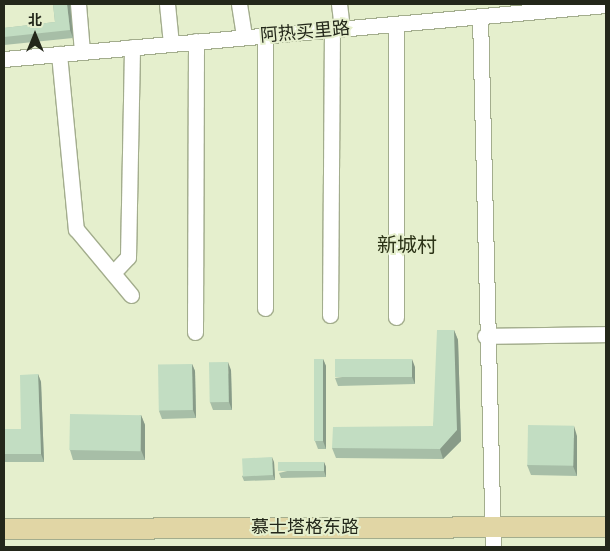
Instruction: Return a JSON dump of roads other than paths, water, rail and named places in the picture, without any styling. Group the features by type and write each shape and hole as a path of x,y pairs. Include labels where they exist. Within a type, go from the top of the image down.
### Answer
{"main road":[{"name":"慕士塔格东路","path":"4,529 492,520 606,514"},
{"name":"慕士塔格东路","path":"4,517 492,520 606,527"}],"street":[{"path":"78,4 82,52"},
{"path":"167,4 171,44"},
{"path":"239,4 244,37"},
{"path":"330,315 339,4"},
{"name":"阿热买里路","path":"4,59 396,24 463,11 480,16 509,9 606,5"},
{"path":"480,16 485,336 493,547"},
{"path":"396,24 396,317"},
{"path":"265,35 265,308"},
{"path":"195,332 196,41"},
{"path":"113,273 128,257 132,47"},
{"path":"59,54 76,229 131,295"},
{"path":"485,336 606,334"}],"district":[{"name":"新城村","path":"407,244"}]}
